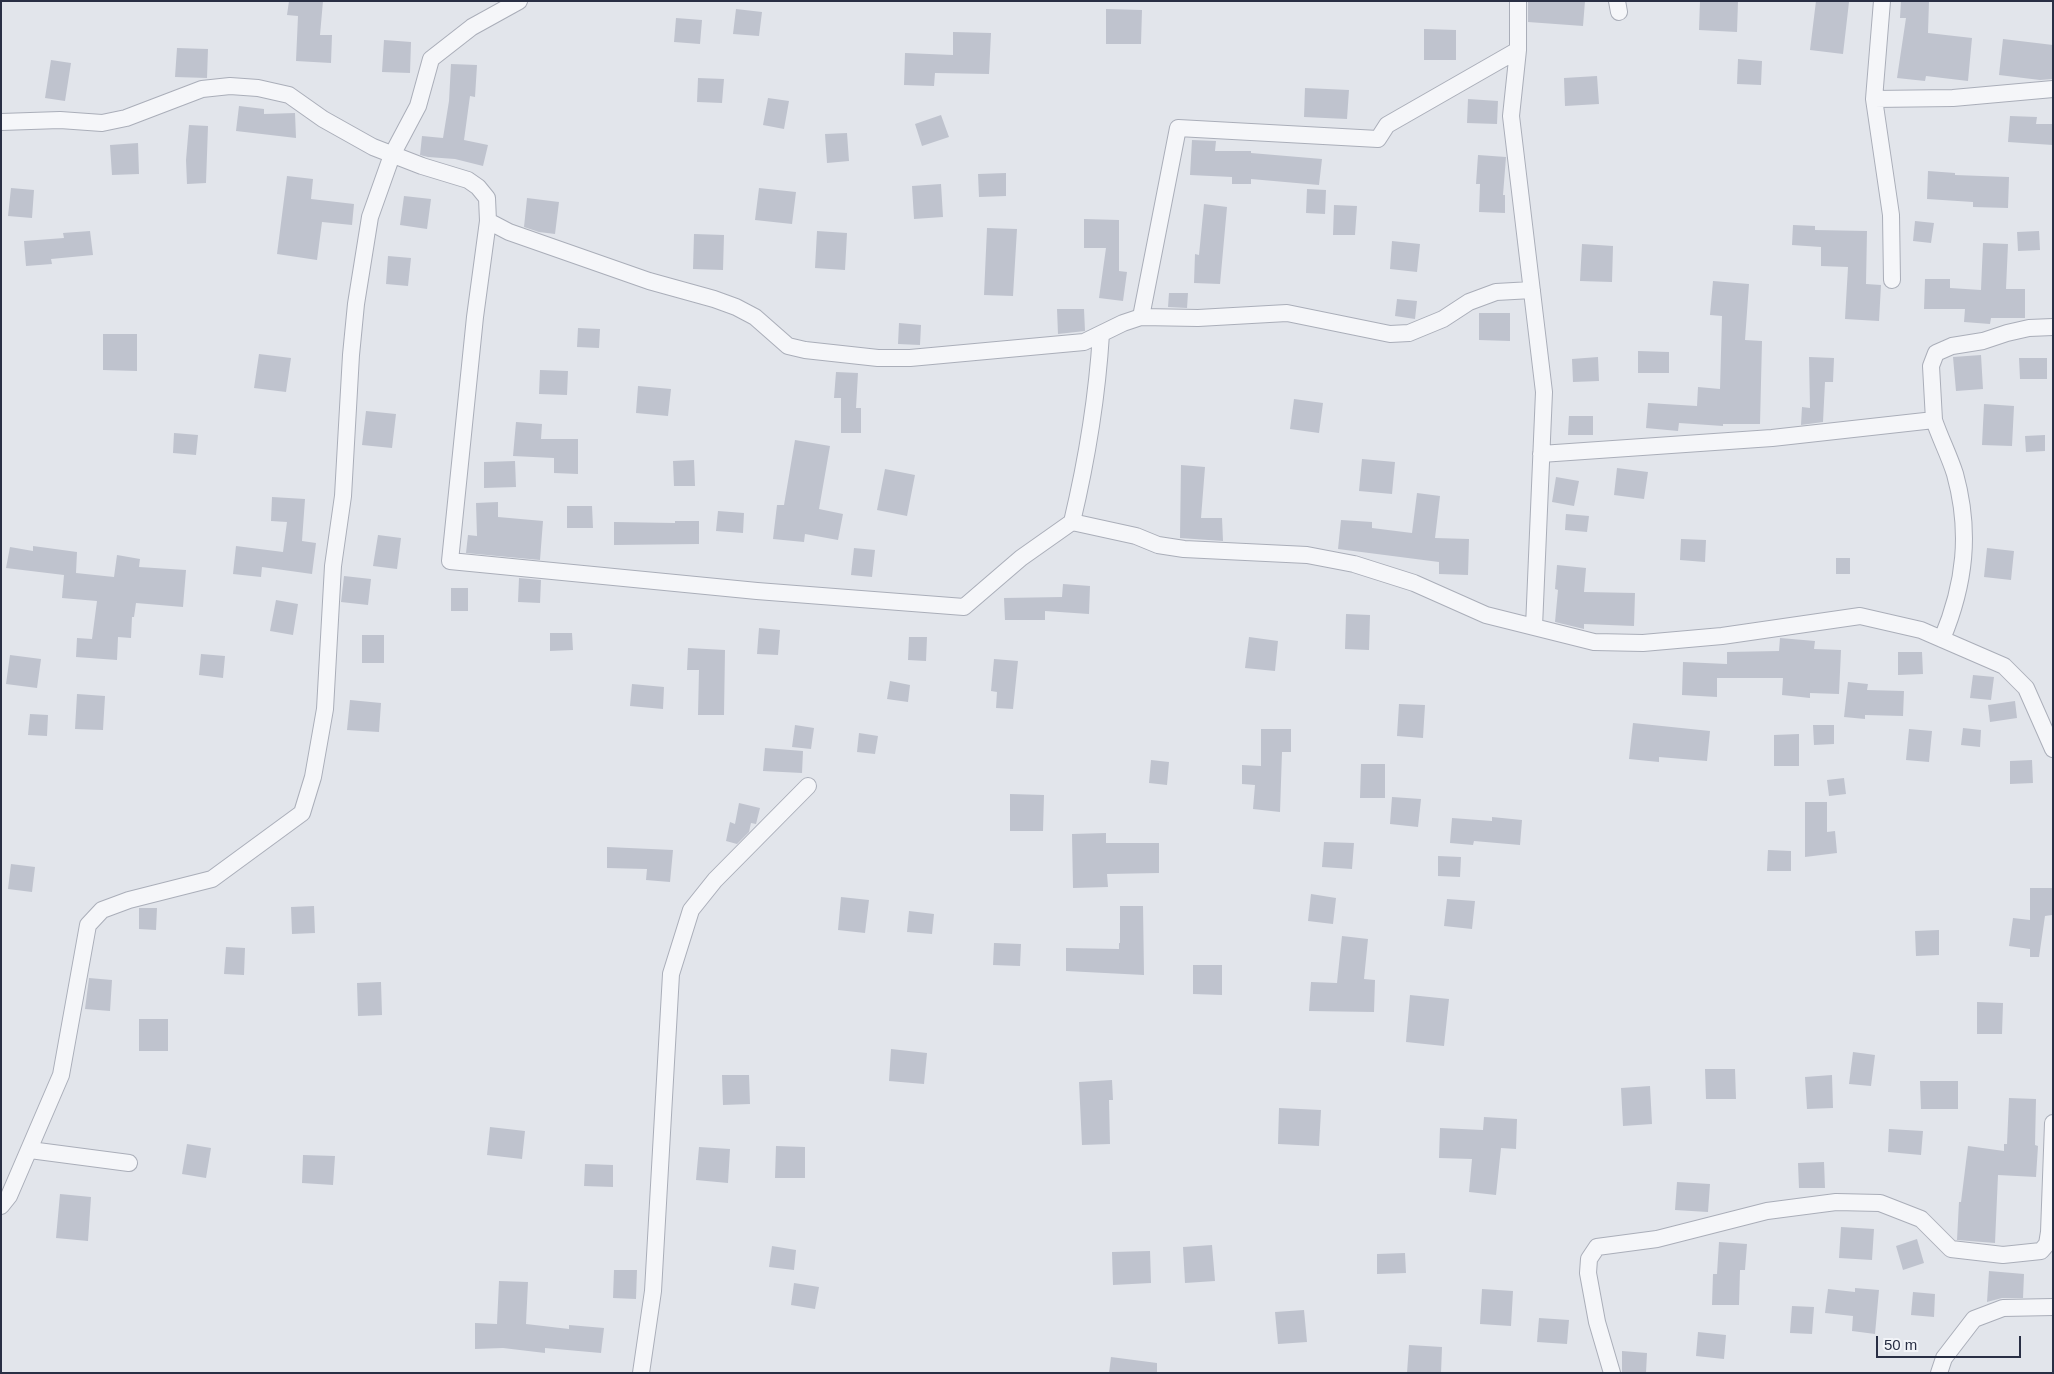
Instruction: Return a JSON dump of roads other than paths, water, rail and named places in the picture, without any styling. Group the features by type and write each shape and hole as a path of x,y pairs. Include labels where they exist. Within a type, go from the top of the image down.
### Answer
{"street":[{"path":"1,1206 10,1196 61,1075 88,925 102,910 129,900 212,879 302,813 313,777 325,709 333,566 343,496 356,304 370,217 392,154 418,106 431,59 472,27 519,1"},
{"path":"1518,1 1518,50 1511,116 1544,392 1534,626"},
{"path":"1882,1 1874,99 1891,215 1892,280"},
{"path":"1141,317 1178,128 1378,139 1387,125 1518,50"},
{"path":"1,122 60,120 102,123 126,118 202,90 230,86 258,88 289,95 323,119 349,134 392,154 468,180 473,184 487,198 488,221 474,316 450,561 756,592 964,607 1022,558 1072,522 1087,460 1094,416 1102,334"},
{"path":"1874,99 1953,98 2053,89"},
{"path":"488,221 509,232 649,280 736,307 756,317 788,346 805,350 878,358 910,358 1084,342 1141,317 1198,318 1287,313 1390,334 1410,333 1443,319 1469,302 1496,292 1532,290"},
{"path":"1942,639 1960,587 1965,542 1963,507 1954,471 1934,420 1930,366 1936,354 1952,346 1983,341 2029,328 2053,327"},
{"path":"1541,454 1772,438 1934,420"},
{"path":"1072,522 1136,536 1158,545 1184,549 1307,555 1354,564 1414,583 1486,614 1594,642 1643,643 1722,636 1860,616 1921,630 2004,666 2026,688 2053,749"},
{"path":"641,1373 654,1291 671,974 691,910 715,880 808,786"},
{"path":"1612,1373 1597,1322 1588,1273 1589,1259 1597,1247 1657,1238 1767,1211 1836,1202 1880,1203 1921,1219 1951,1249 2003,1255 2041,1251 2047,1244 2049,1232 2053,1123"},
{"path":"30,1150 129,1163"},
{"path":"1939,1373 1944,1358 1974,1319 2003,1308 2053,1307"}]}
